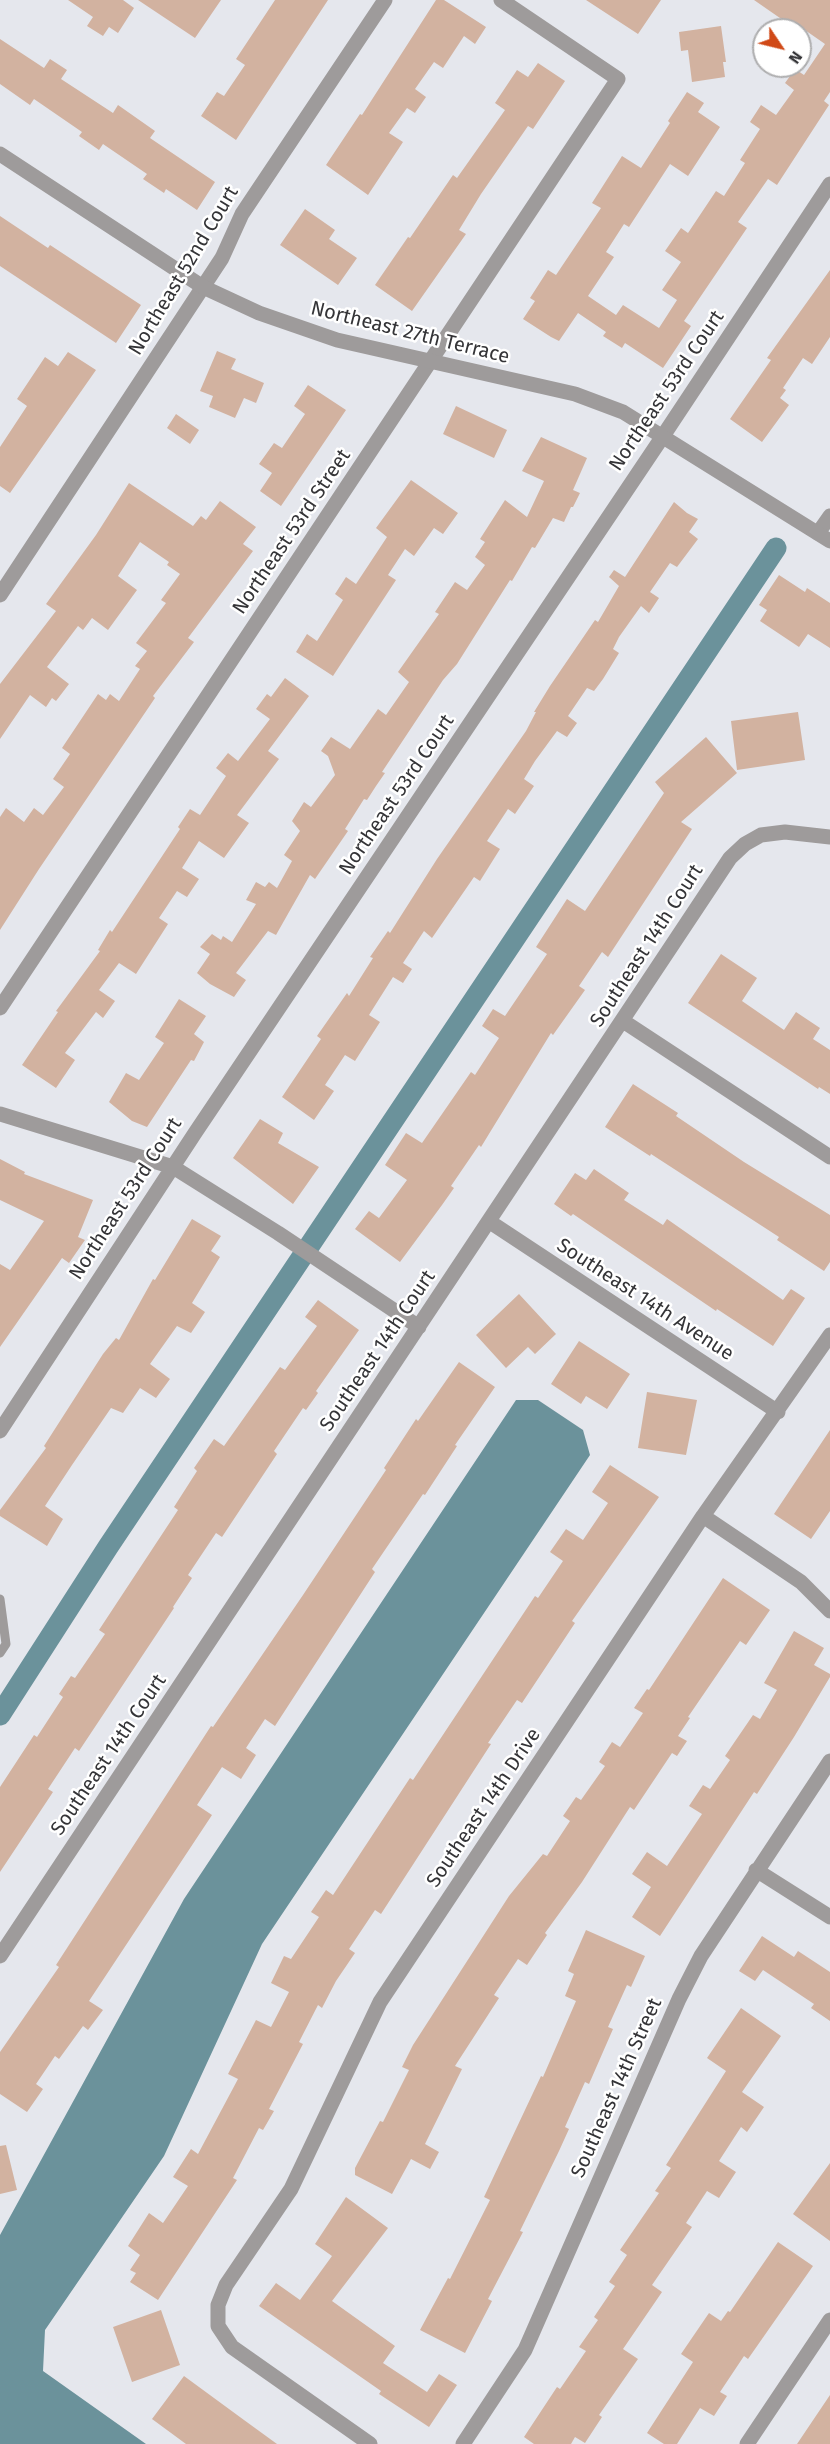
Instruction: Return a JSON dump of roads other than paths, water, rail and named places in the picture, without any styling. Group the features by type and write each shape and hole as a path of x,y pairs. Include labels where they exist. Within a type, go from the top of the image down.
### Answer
{"street":[{"name":"Northeast 52nd Court","path":"0,596 222,258 242,214 385,0"},
{"name":"Northeast 53rd Street","path":"0,1008 618,79 501,0"},
{"name":"Northeast 27th Terrace","path":"0,154 204,286 259,313 337,340 575,394 623,412 824,537"},
{"name":"Northeast 53rd Court","path":"0,1431 173,1167 830,184"},
{"path":"824,537 830,516"},
{"name":"Southeast 14th Court","path":"0,1956 730,858 745,844 761,835 785,832 830,837"},
{"path":"623,1021 830,1157"},
{"path":"0,1114 173,1167 278,1233 419,1327"},
{"name":"Southeast 14th Avenue","path":"490,1222 778,1412"},
{"name":"Southeast 14th Drive","path":"370,2444 232,2347 218,2326 218,2305 226,2285 291,2189 380,2002 704,1516 830,1335"},
{"path":"704,1516 801,1582 830,1611"},
{"name":"Southeast 14th Street","path":"463,2444 525,2350 679,1998 701,1956 830,1761"},
{"path":"756,1870 830,1917"},
{"path":"747,2444 830,2320"}],"lane":[{"path":"0,1599 6,1644 0,1653"}],"water":[{"path":"516,1400 538,1400 583,1430 590,1455 262,1944 164,2156 45,2330 43,2371 146,2444 0,2444 0,2235 184,1899"}],"waterway":[{"path":"0,1715 108,1547 776,548"}]}
